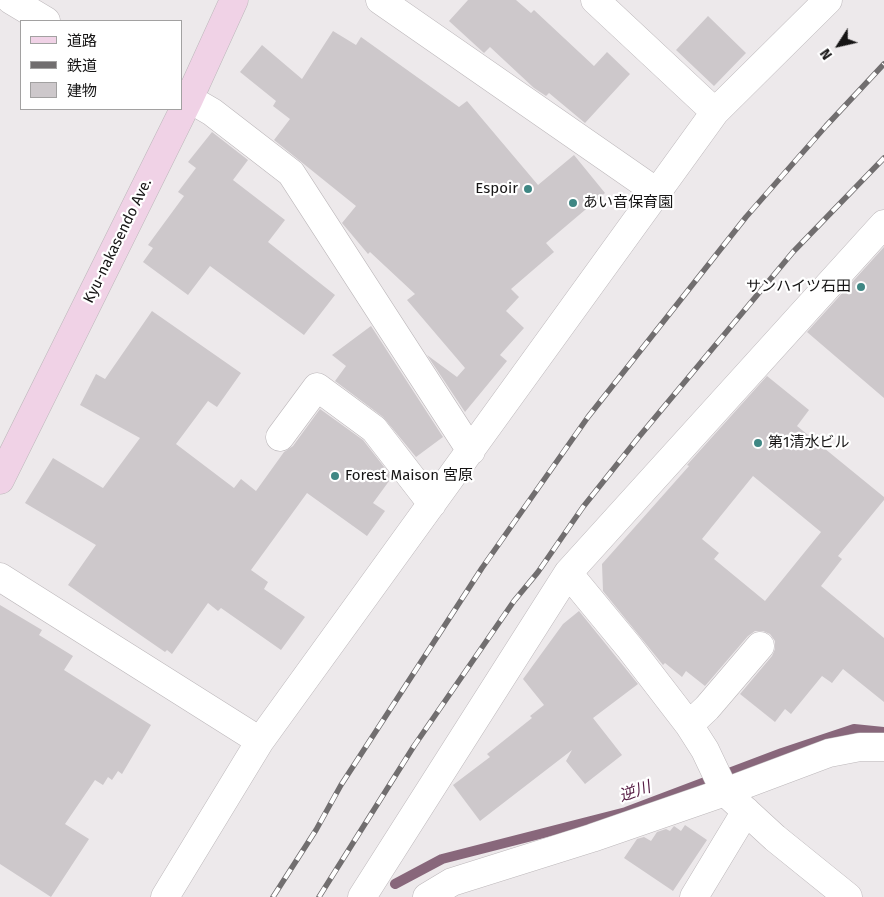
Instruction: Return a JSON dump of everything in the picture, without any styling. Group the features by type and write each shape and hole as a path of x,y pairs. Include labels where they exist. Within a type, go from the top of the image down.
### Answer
{"main road":[{"name":"Kyu-nakasendo Ave.","path":"185,97 234,0"},
{"name":"Kyu-nakasendo Ave.","path":"0,480 179,110"}],"street":[{"path":"11,0 44,20"},
{"path":"380,0 658,193"},
{"path":"595,0 716,112"},
{"path":"165,897 260,741 716,112 828,0"},
{"path":"185,97 212,112 290,173 471,451"},
{"path":"362,897 568,573 883,227"},
{"path":"280,437 317,387 374,429 432,504"},
{"path":"568,573 629,647 689,725 705,750 724,791 776,838 848,897"},
{"path":"0,578 260,741"},
{"path":"689,725 707,708 760,646"},
{"path":"427,897 452,882 592,838 829,753 860,747 884,747"},
{"path":"694,897 746,811"}],"building":[{"path":"468,0 516,0 531,13 534,10 594,66 607,52 630,74 585,123 549,93 546,96 534,88 490,47 484,53 449,21"},
{"path":"708,16 746,53 714,86 676,50"},
{"path":"333,31 356,45 361,37 459,107 467,101 538,185 574,155 605,193 546,243 554,252 511,289 519,297 506,311 524,328 500,355 507,361 465,412 427,355 457,377 465,368 407,300 415,294 370,252 368,254 342,223 356,206 274,140 290,119 273,106 276,101 240,72 262,45 302,79"},
{"path":"212,132 248,160 233,180 285,220 268,242 335,295 304,335 210,266 188,295 143,262 153,248 148,245 184,196 178,192 196,168 188,162"},
{"name":"サンハイツ石田","path":"884,247 884,398 807,332"},
{"path":"152,311 241,373 217,407 208,401 176,444 234,488 241,479 256,491 284,452 293,446 320,409 363,440 392,477 373,503 385,511 367,536 307,493 251,570 268,582 264,589 305,617 281,650 221,608 218,611 208,603 172,654 167,650 165,652 68,585 96,545 25,503 53,458 103,488 140,438 80,405 96,374 105,379"},
{"path":"371,326 443,437 416,457 383,417 335,381 346,366 332,355"},
{"path":"767,376 809,410 797,426 884,497 884,500 838,556 842,559 821,586 884,638 884,702 843,669 832,683 822,676 791,714 785,709 775,722 740,694 772,656 775,649 775,641 770,634 763,631 755,631 748,636 705,686 686,671 682,677 665,663 663,665 603,591 602,564 689,466 687,465","holes":["753,476 821,532 765,601 714,559 719,553 702,539"]},
{"path":"0,605 42,630 39,635 73,656 64,670 151,725 122,774 118,771 112,780 108,777 103,785 95,780 65,824 89,839 51,897 0,864"},
{"path":"579,611 638,684 593,718 622,755 585,784 566,761 572,750 480,821 453,785 490,757 487,754 532,718 530,716 544,705 523,679 563,624"},
{"path":"685,825 707,840 673,891 624,858 637,839 644,837 651,841 657,832 666,829 670,831 674,826 681,831"}],"waterway":[{"name":"逆川","path":"395,884 442,859 626,812 782,753 854,729 884,732"}],"railway":[{"path":"273,897 316,830 341,785 482,568 588,417 746,217 826,126 884,64"},
{"path":"319,897 414,746 514,601 538,572 583,507 793,252 884,158"}],"place":[{"name":"Espoir","path":"528,189"},
{"name":"あい音保育園","path":"573,203"},
{"name":"サンハイツ石田","path":"861,287"},
{"name":"第1清水ビル","path":"758,443"},
{"name":"Forest Maison 宮原","path":"335,476"}]}
